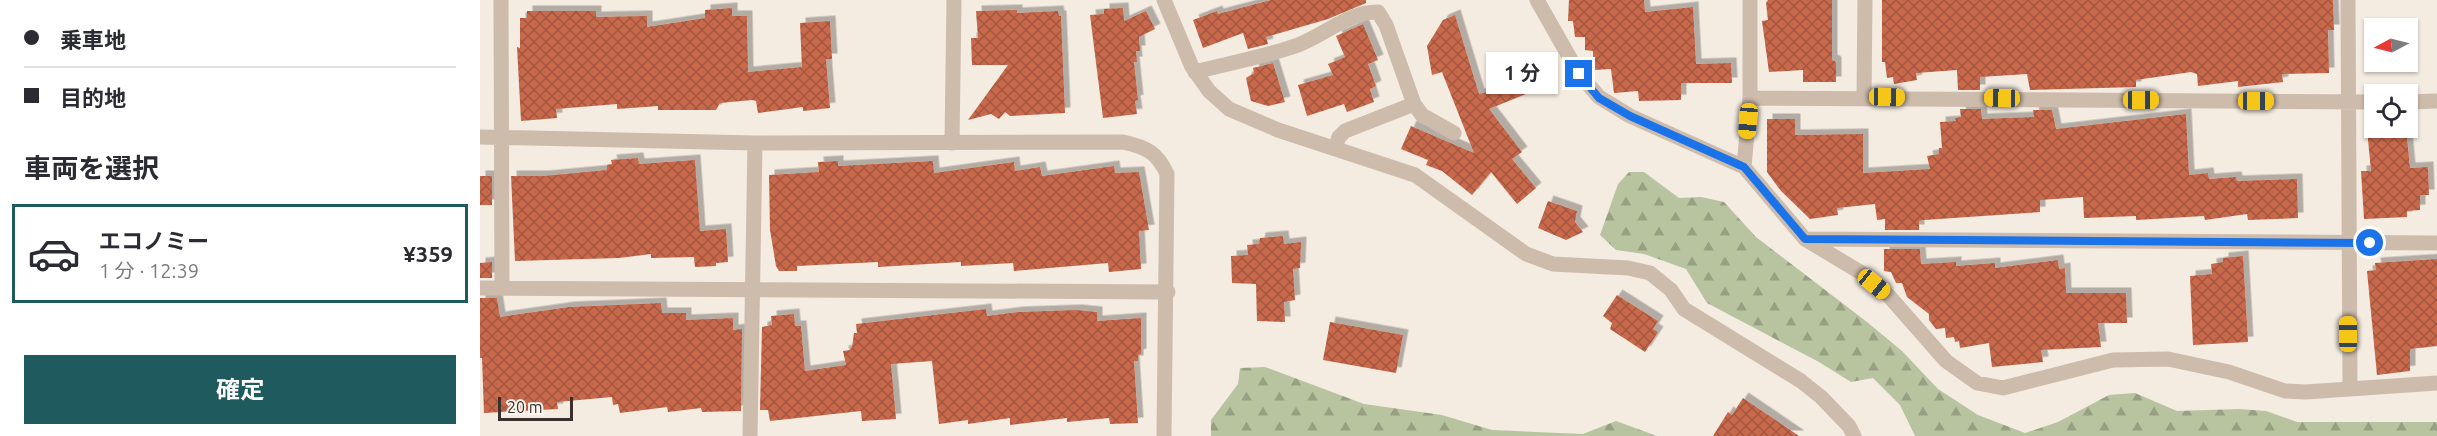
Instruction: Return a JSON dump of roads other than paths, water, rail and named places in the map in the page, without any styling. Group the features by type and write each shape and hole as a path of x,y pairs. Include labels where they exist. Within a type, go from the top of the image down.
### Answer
{"street":[{"path":"501,0 502,288"},
{"path":"952,142 954,0"},
{"path":"1164,0 1195,72 1209,91 1229,109 1278,130 1415,175 1526,254 1553,264 1628,268 1650,273 1671,290 1684,309 1801,381 1821,397 1849,426 1854,436"},
{"path":"1537,0 1579,74 1599,98 1630,116 1744,167 1805,239 1860,272 1881,289 1946,361 1977,382 1989,387 2013,387 2080,367 2113,360 2144,358 2191,363 2285,391 2437,383"},
{"path":"1744,167 1750,98 1750,0"},
{"path":"1864,97 1865,0"},
{"path":"2348,0 2350,389"},
{"path":"1195,72 1298,45 1346,22 1371,12 1378,12 1386,25 1414,104 1422,115 1454,133"},
{"path":"1750,98 2364,102"},
{"path":"2418,102 2437,101"},
{"path":"1335,148 1345,131 1414,104"},
{"path":"480,137 755,143 1123,142 1144,146 1160,157 1167,174 1168,292 1164,436"},
{"path":"750,436 755,143"},
{"path":"1805,239 2437,243"},
{"path":"480,288 1168,292"}]}
